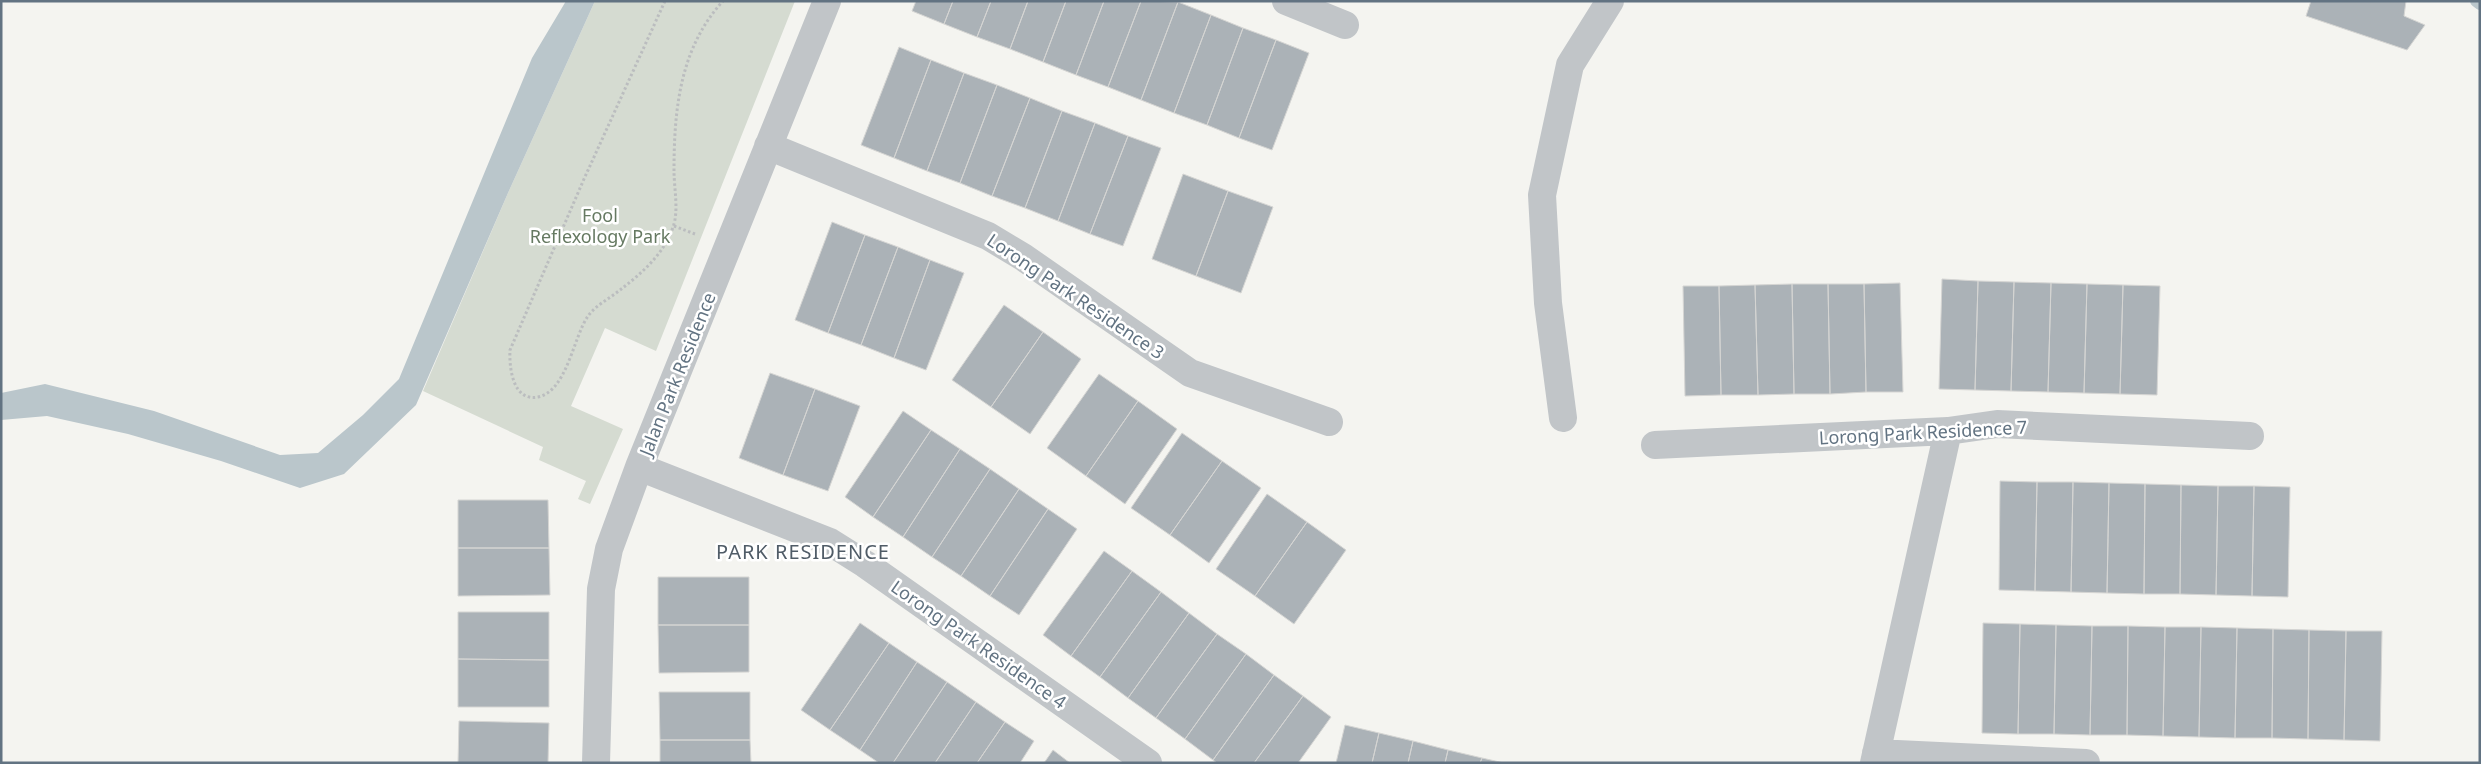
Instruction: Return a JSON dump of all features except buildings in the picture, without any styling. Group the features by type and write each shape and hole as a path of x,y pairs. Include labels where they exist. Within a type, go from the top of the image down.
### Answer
{"street":[{"name":"Jalan Park Residence","path":"596,763 600,590 609,549 639,467 827,1"},
{"path":"1286,1 1344,25"},
{"path":"1563,418 1548,304 1542,195 1570,65 1610,1"},
{"name":"Lorong Park Residence 3","path":"768,146 988,236 1023,257 1190,373 1329,422"},
{"name":"Lorong Park Residence 7","path":"1655,445 1948,431 1997,424 2250,436"},
{"path":"1948,431 1875,758 2086,763"},
{"name":"Lorong Park Residence 4","path":"639,467 830,542 866,564 1148,763"}],"path":[{"path":"665,1 584,179 510,350 509,366 513,381 521,394 533,398 545,396 566,369 588,316 639,274 654,259 674,226 674,140 681,79 688,56 700,34 723,1"},
{"path":"674,226 699,236"}],"green space":[{"name":"Fool Reflexology Park","path":"595,1 795,1 656,351 605,328 571,406 623,429 590,504 578,499 586,481 539,460 543,447 423,391 508,193"}],"shaded area":[{"path":"566,1 595,1 508,193 416,405 344,474 300,488 221,461 128,434 47,416 1,420 1,393 45,384 154,411 280,455 318,453 363,415 399,379 532,58"}],"waterway":[{"path":"2476,1 2480,4"}],"district":[{"name":"PARK RESIDENCE","path":"803,551"}]}
